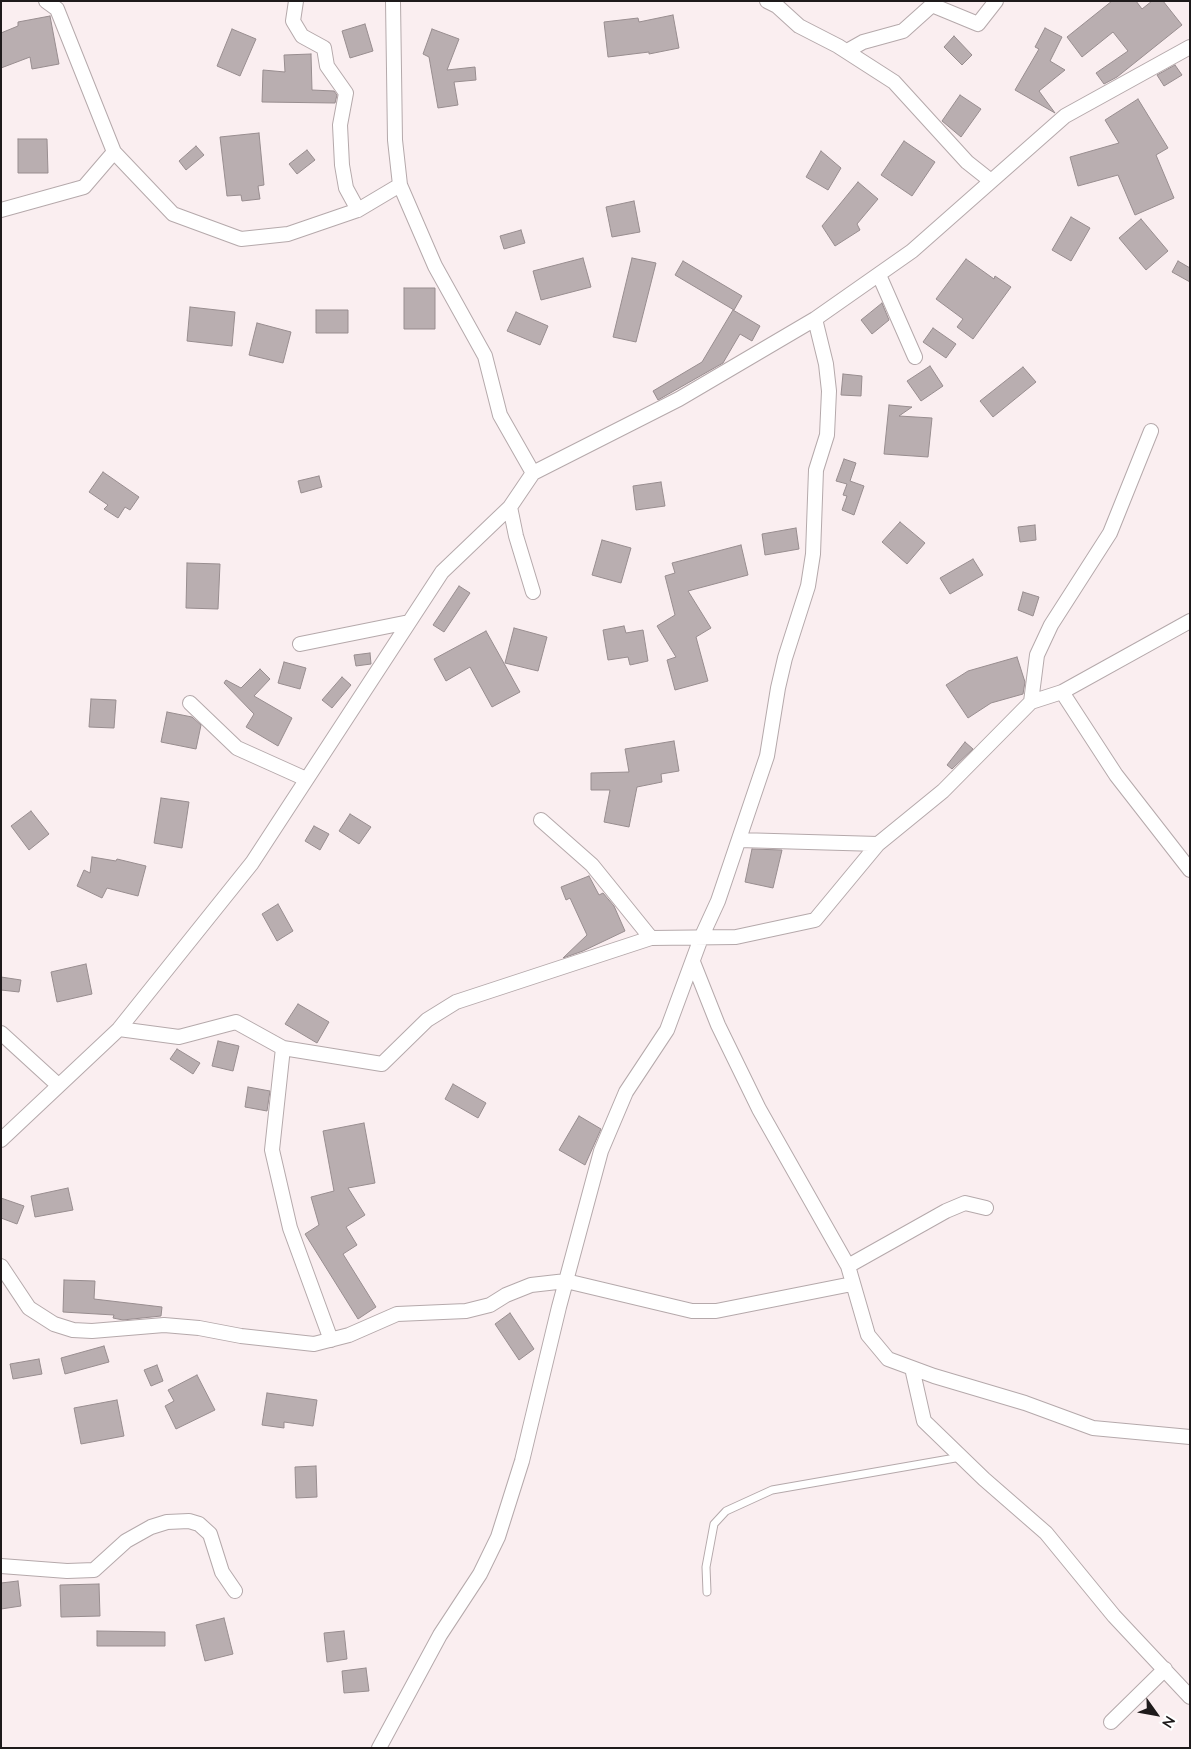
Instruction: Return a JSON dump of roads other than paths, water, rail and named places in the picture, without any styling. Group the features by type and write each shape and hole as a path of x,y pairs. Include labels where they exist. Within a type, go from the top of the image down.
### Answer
{"street":[{"path":"46,1 57,9 114,152 173,214 241,240 288,234 358,210 400,185"},
{"path":"296,1 294,21 302,36 324,48 327,66 346,93 340,125 342,165 346,188 358,210"},
{"path":"393,1 395,140 400,185 435,266 484,356 500,414 534,472"},
{"path":"767,1 776,6 799,26 846,51 894,82 967,162 991,182"},
{"path":"846,51 863,42 903,31 932,5 978,24 996,1"},
{"path":"1,1140 119,1029 252,863 442,572 510,507 534,472 678,399 814,319 912,251 1065,116 1190,47"},
{"path":"1,210 84,187 114,152"},
{"path":"879,275 915,357"},
{"path":"379,1748 440,1635 480,1574 498,1537 522,1461 566,1281 601,1151 626,1092 667,1030 701,938 718,901 768,756 778,688 785,658 808,586 813,554 816,470 827,435 829,391 826,364 814,319"},
{"path":"1030,702 1037,655 1051,625 1110,533 1151,430"},
{"path":"510,507 516,536 533,592"},
{"path":"119,1029 179,1038 236,1022 283,1048 382,1064 427,1020 456,1002 651,938 736,937 815,920 878,844 943,791 1030,702 1062,692 1190,621"},
{"path":"300,644 409,622"},
{"path":"1062,692 1116,775 1190,870"},
{"path":"190,703 237,748 306,779"},
{"path":"541,820 592,865 651,938"},
{"path":"739,840 878,844"},
{"path":"692,962 718,1025 759,1109 848,1266 868,1335 888,1358 912,1368 1093,1428 1190,1437"},
{"path":"1,1033 58,1085"},
{"path":"283,1048 272,1150 290,1228 331,1340"},
{"path":"848,1266 946,1211 965,1203 986,1208"},
{"path":"1,1266 29,1308 54,1324 73,1330 92,1331 164,1326 199,1328 279,1341 314,1344 372,1327 397,1314 466,1311 490,1305 530,1285 566,1281 692,1311 716,1311 852,1284"},
{"path":"912,1368 924,1421 1046,1533 1114,1616 1190,1697"},
{"path":"1,1566 66,1571 94,1570 126,1541 151,1527 166,1522 189,1521 199,1524 210,1534 222,1572 235,1591"},
{"path":"1111,1722 1164,1669"}],"lane":[{"path":"707,1592 706,1567 714,1524 726,1511 772,1490 961,1457"}]}
